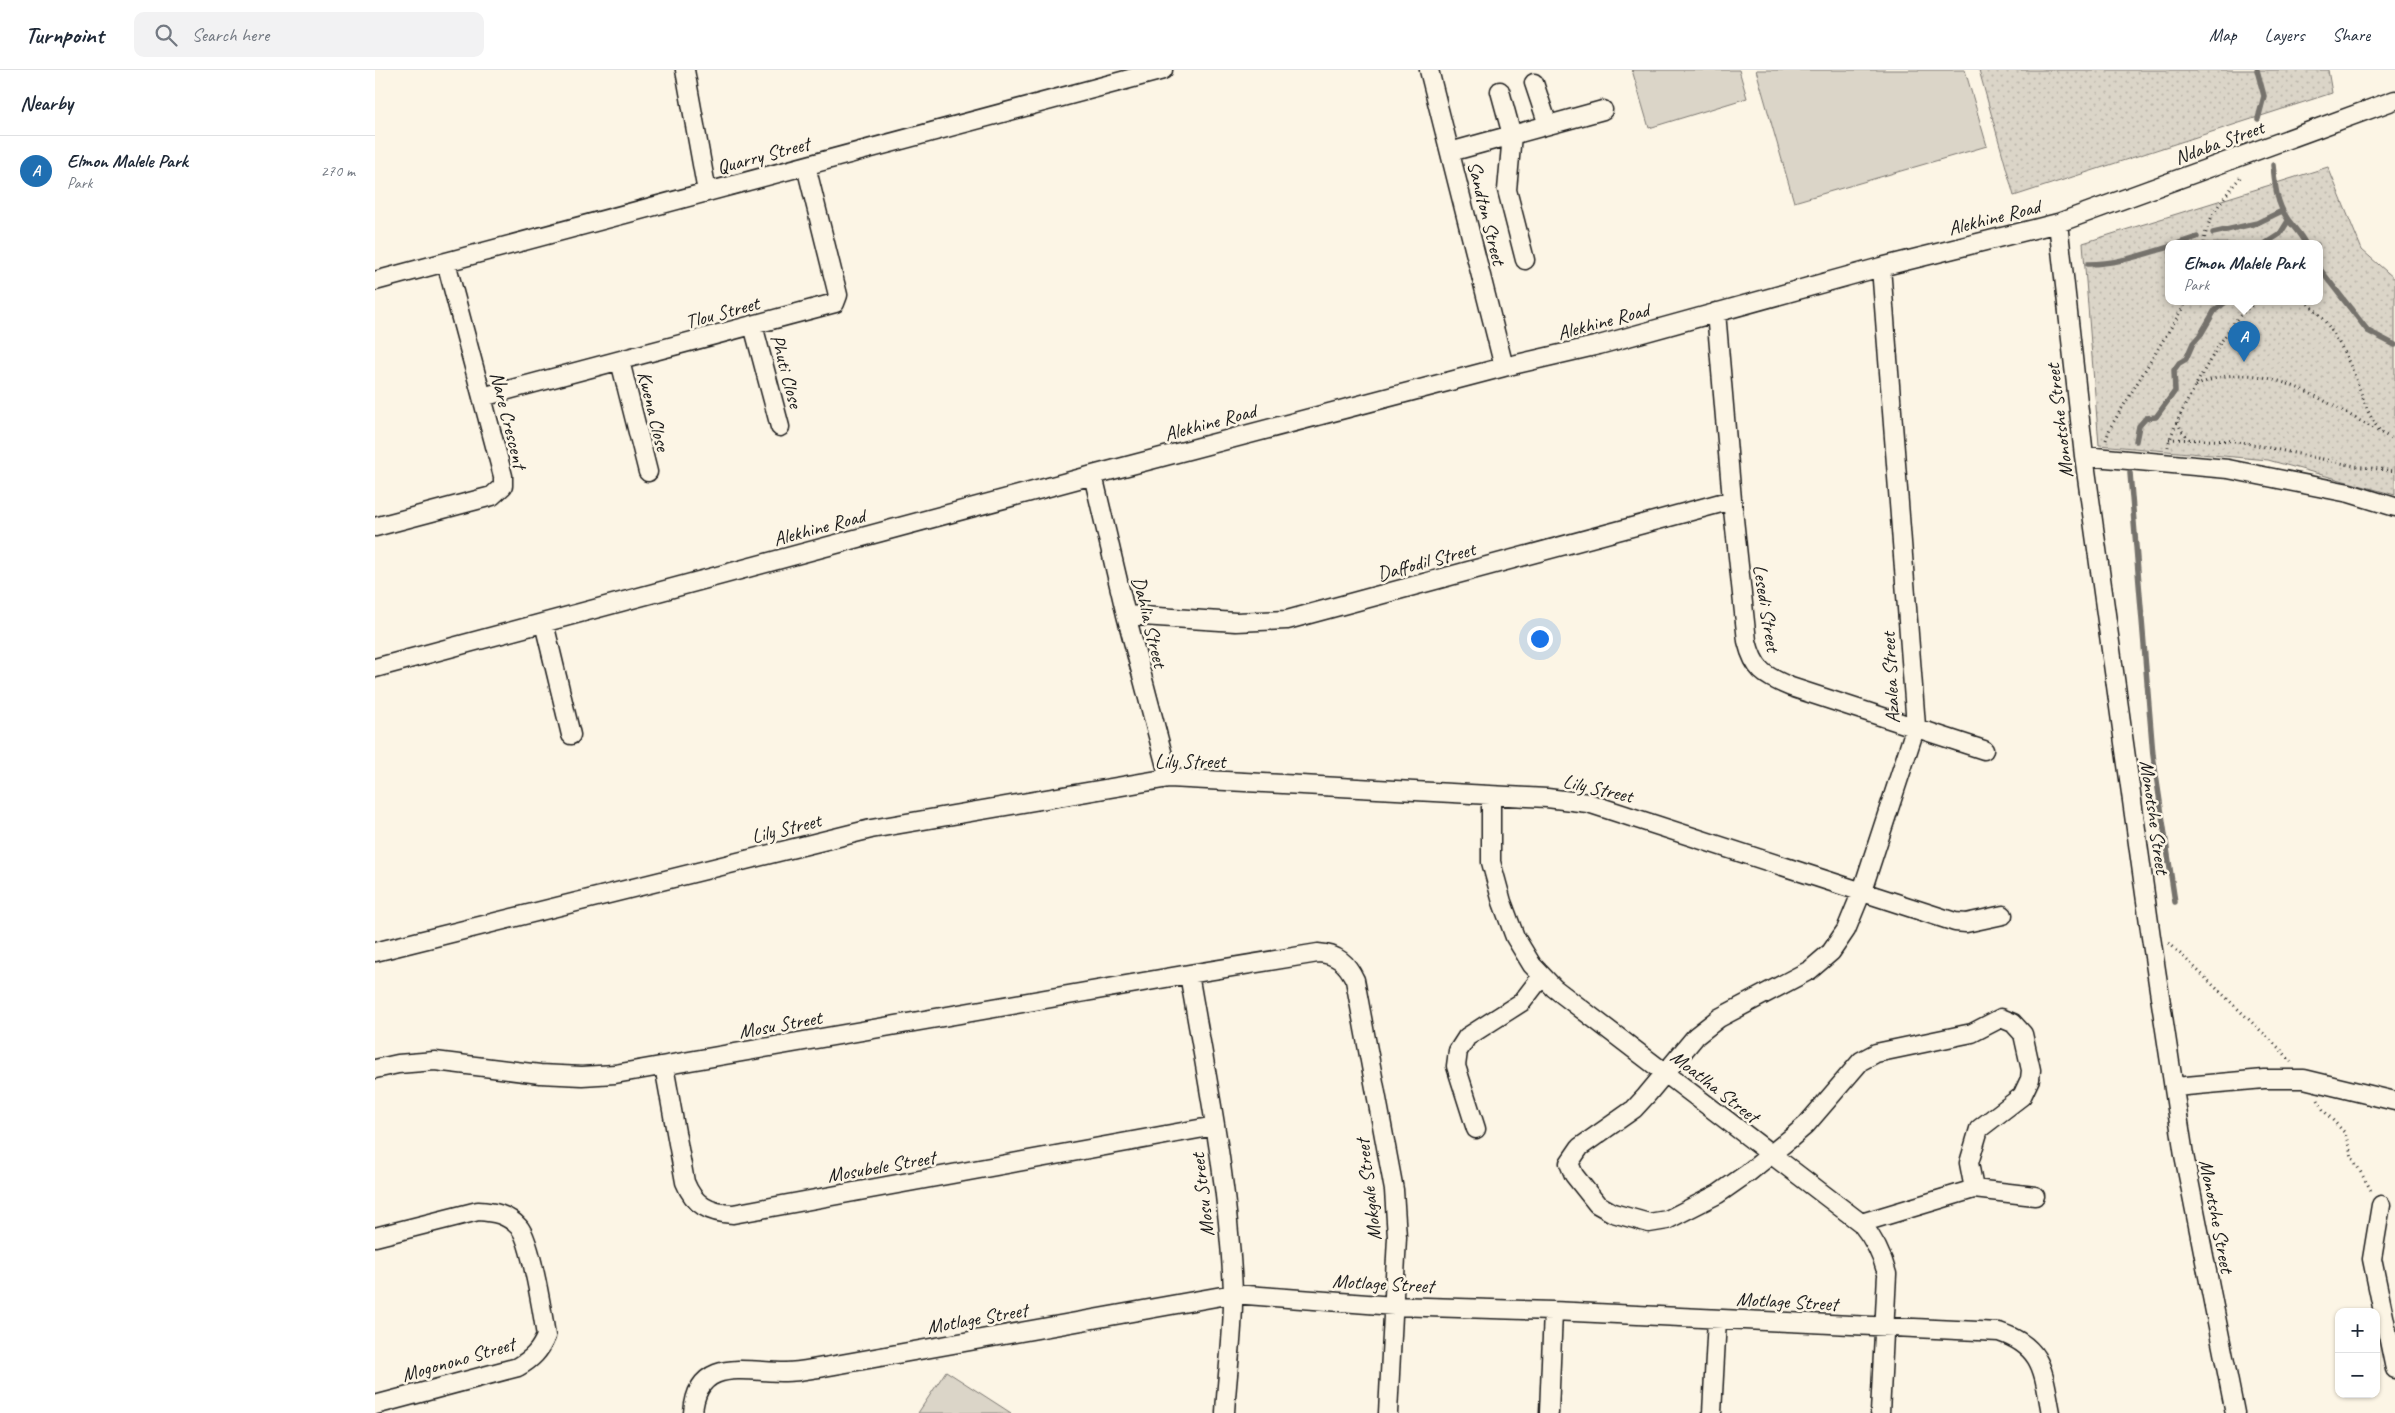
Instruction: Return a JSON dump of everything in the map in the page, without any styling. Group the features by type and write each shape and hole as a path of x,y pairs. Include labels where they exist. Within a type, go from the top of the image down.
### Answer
{"street":[{"path":"685,70 707,192"},
{"name":"Quarry Street","path":"375,281 1163,70"},
{"name":"Sandton Street","path":"1429,70 1504,367"},
{"path":"1534,82 1548,125"},
{"path":"1500,91 1512,135 1507,190 1525,260"},
{"name":"Ndaba Street","path":"2058,223 2395,100"},
{"path":"1450,152 1603,110"},
{"name":"Tlou Street","path":"482,397 835,303 837,300 806,166"},
{"name":"Alekhine Road","path":"375,668 1093,475 1504,367 1599,345 1881,267 2058,223"},
{"name":"Monotshe Street","path":"2058,223 2093,457 2151,937 2175,1087 2183,1155 2235,1413"},
{"name":"Nare Crescent","path":"375,527 492,496 499,492 503,486 503,476 446,262"},
{"name":"Azalea Street","path":"1881,267 1916,726 1862,891 1846,930 1831,952 1810,970 1719,1018 1696,1036 1634,1109 1580,1146 1573,1154 1569,1163 1574,1176 1597,1204 1613,1213 1649,1223 1667,1220 1718,1194 1748,1173 1806,1125 1861,1061 1876,1054 1972,1033 2001,1018 2013,1023 2023,1034 2031,1070 2030,1079 2022,1096 1979,1129 1969,1163 1974,1189"},
{"name":"Lesedi Street","path":"1716,312 1732,500 1747,641 1756,667 1772,680 1791,687 1916,726 1984,750"},
{"name":"Phuti Close","path":"753,325 780,428"},
{"name":"Kwena Close","path":"620,361 648,472"},
{"path":"2093,457 2228,469 2349,493 2395,507"},
{"name":"Dahlia Street","path":"1093,475 1126,616 1169,778"},
{"name":"Daffodil Street","path":"1126,616 1236,622 1287,620 1732,500"},
{"path":"544,623 571,734"},
{"name":"Lily Street","path":"375,952 871,829 1169,778 1547,798 1588,803 1955,922 1966,923 2003,915"},
{"name":"Moatlha Street","path":"1491,796 1491,862 1501,902 1515,937 1532,965 1554,988 1861,1223 1882,1254 1887,1274 1880,1413"},
{"name":"Mosu Street","path":"375,1069 398,1064 435,1061 540,1074 582,1076 615,1074 1318,953 1335,956 1347,966"},
{"name":"Mokgale Street","path":"1347,966 1357,988 1393,1190 1397,1237 1388,1413"},
{"name":"Mosu Street","path":"1189,974 1215,1126 1229,1232 1233,1294 1225,1413"},
{"path":"1476,1129 1456,1066 1458,1051 1467,1037 1521,1002 1542,976"},
{"name":"Mosubele Street","path":"664,1066 685,1182 691,1196 705,1209 720,1214 733,1214 1215,1126"},
{"path":"2175,1087 2264,1079 2304,1079 2395,1102"},
{"path":"1861,1223 1974,1189 2035,1196"},
{"path":"2381,1205 2372,1259 2395,1369"},
{"name":"Mogonono Street","path":"375,1237 478,1212 495,1212 508,1218 521,1229 527,1246 546,1336 542,1348 531,1360 518,1367 375,1405"},
{"name":"Motlage Street","path":"693,1413 694,1399 699,1389 706,1378 718,1371 740,1369 787,1372 824,1367 1233,1294 1393,1306 1553,1311 1999,1332 2027,1344 2038,1357 2051,1413"},
{"path":"1549,1413 1553,1311"},
{"path":"1712,1413 1717,1319"}],"path":[{"path":"2204,240 2205,231 2211,218 2246,170 2240,157"},
{"path":"2093,457 2185,305"},
{"path":"2167,463 2169,439 2196,386 2236,319 2252,305"},
{"path":"2309,305 2319,313 2337,342 2356,380 2371,420 2382,434"},
{"path":"2196,386 2215,378 2228,376 2267,377 2324,401 2395,440"},
{"path":"2179,419 2181,430 2189,439"},
{"path":"2169,439 2237,442 2355,466 2395,471"}],"shaded area":[{"path":"1632,70 1739,70 1747,98 1649,128"},
{"path":"1756,70 1965,70 1987,146 1794,202"},
{"path":"1979,70 2328,70 2332,93 2014,196"},
{"path":"2328,167 2362,250 2395,279 2395,495 2268,460 2099,445 2083,243"},
{"path":"946,1371 1011,1413 918,1413"}],"waterway":[{"path":"2257,70 2264,96 2258,119"},
{"path":"2273,165 2280,206 2303,240"},
{"path":"2213,233 2257,223 2282,211"},
{"path":"2271,240 2280,234 2288,221"},
{"path":"2188,240 2197,237"},
{"path":"2088,264 2119,261 2165,248"},
{"path":"2323,273 2368,331 2395,345"},
{"path":"2136,441 2139,426 2146,418 2156,417 2175,391 2174,370 2179,363 2186,359 2193,343 2201,334 2215,310 2222,305"},
{"path":"2130,473 2153,755 2175,902"}],"place":[{"name":"Elmon Malele Park","path":"2244,362"}]}
